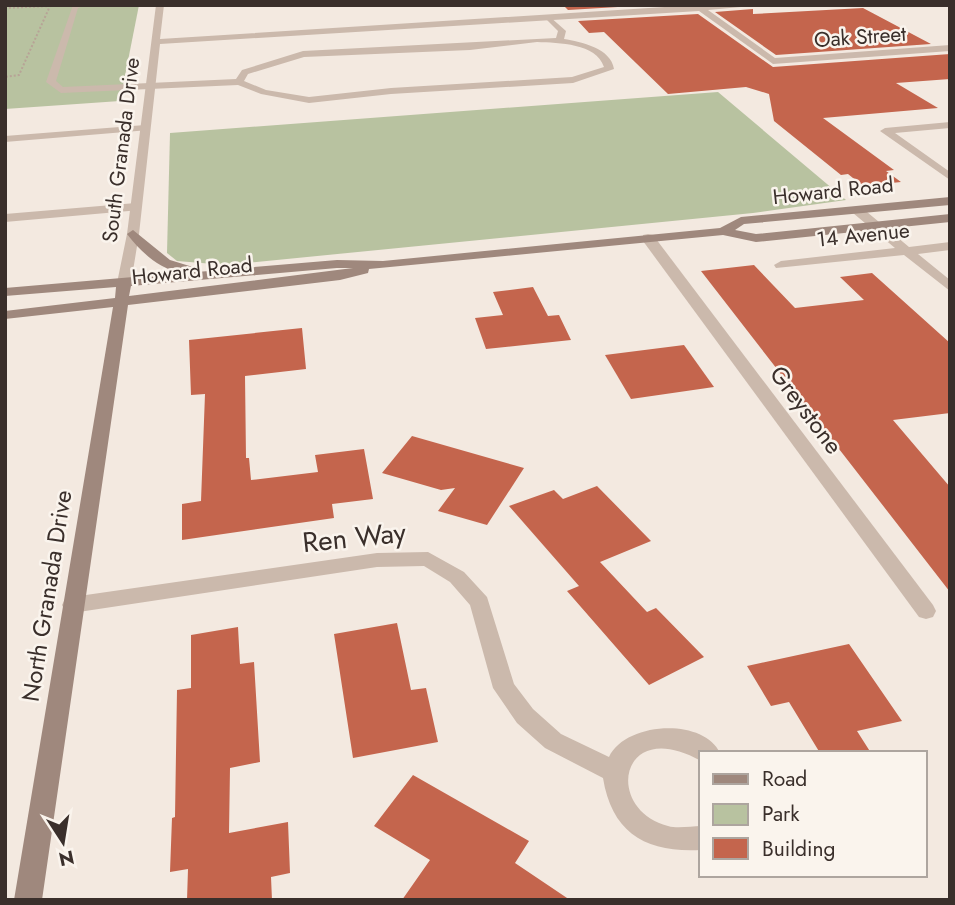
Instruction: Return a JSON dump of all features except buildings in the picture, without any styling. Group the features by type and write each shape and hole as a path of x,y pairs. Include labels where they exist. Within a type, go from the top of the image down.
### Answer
{"main road":[{"name":"Howard Road","path":"723,231 741,221 950,201"},
{"name":"Howard Road","path":"5,315 122,292 261,271 337,264 383,265 723,231 756,238 950,218"},
{"path":"133,234 159,262 173,269 261,271"},
{"name":"Howard Road","path":"5,292 122,292 340,276 383,265"},
{"name":"North Granada Drive","path":"28,900 122,292"}],"street":[{"path":"82,5 75,7 51,82 61,90 239,82 264,92 309,100 332,99 391,91 573,80 609,69 610,64 602,54 559,40 303,54 246,72 239,82"},
{"name":"South Granada Drive","path":"122,292 133,234 160,5"},
{"path":"533,5 562,31 559,40"},
{"path":"156,42 759,5"},
{"name":"Oak Street","path":"699,7 773,61 950,48"},
{"path":"950,125 885,131 950,177"},
{"path":"5,139 145,128"},
{"path":"5,218 136,207"},
{"path":"857,210 950,287"},
{"name":"Greystone","path":"648,238 926,611"},
{"name":"14 Avenue","path":"781,265 950,246"},
{"name":"Ren Way","path":"72,606 377,560 428,559 457,577 480,602 504,688 525,716 553,741 615,772"},
{"path":"699,838 686,841 666,839 648,832 620,805 615,788 615,772 622,757 635,746 651,739 670,737 689,741 706,751"}],"path":[{"path":"5,8 50,6 19,75 5,78"}],"green space":[{"path":"5,5 139,5 120,101 5,109"},
{"path":"718,92 846,200 753,213 226,265 177,261 167,253 170,133"}]}
